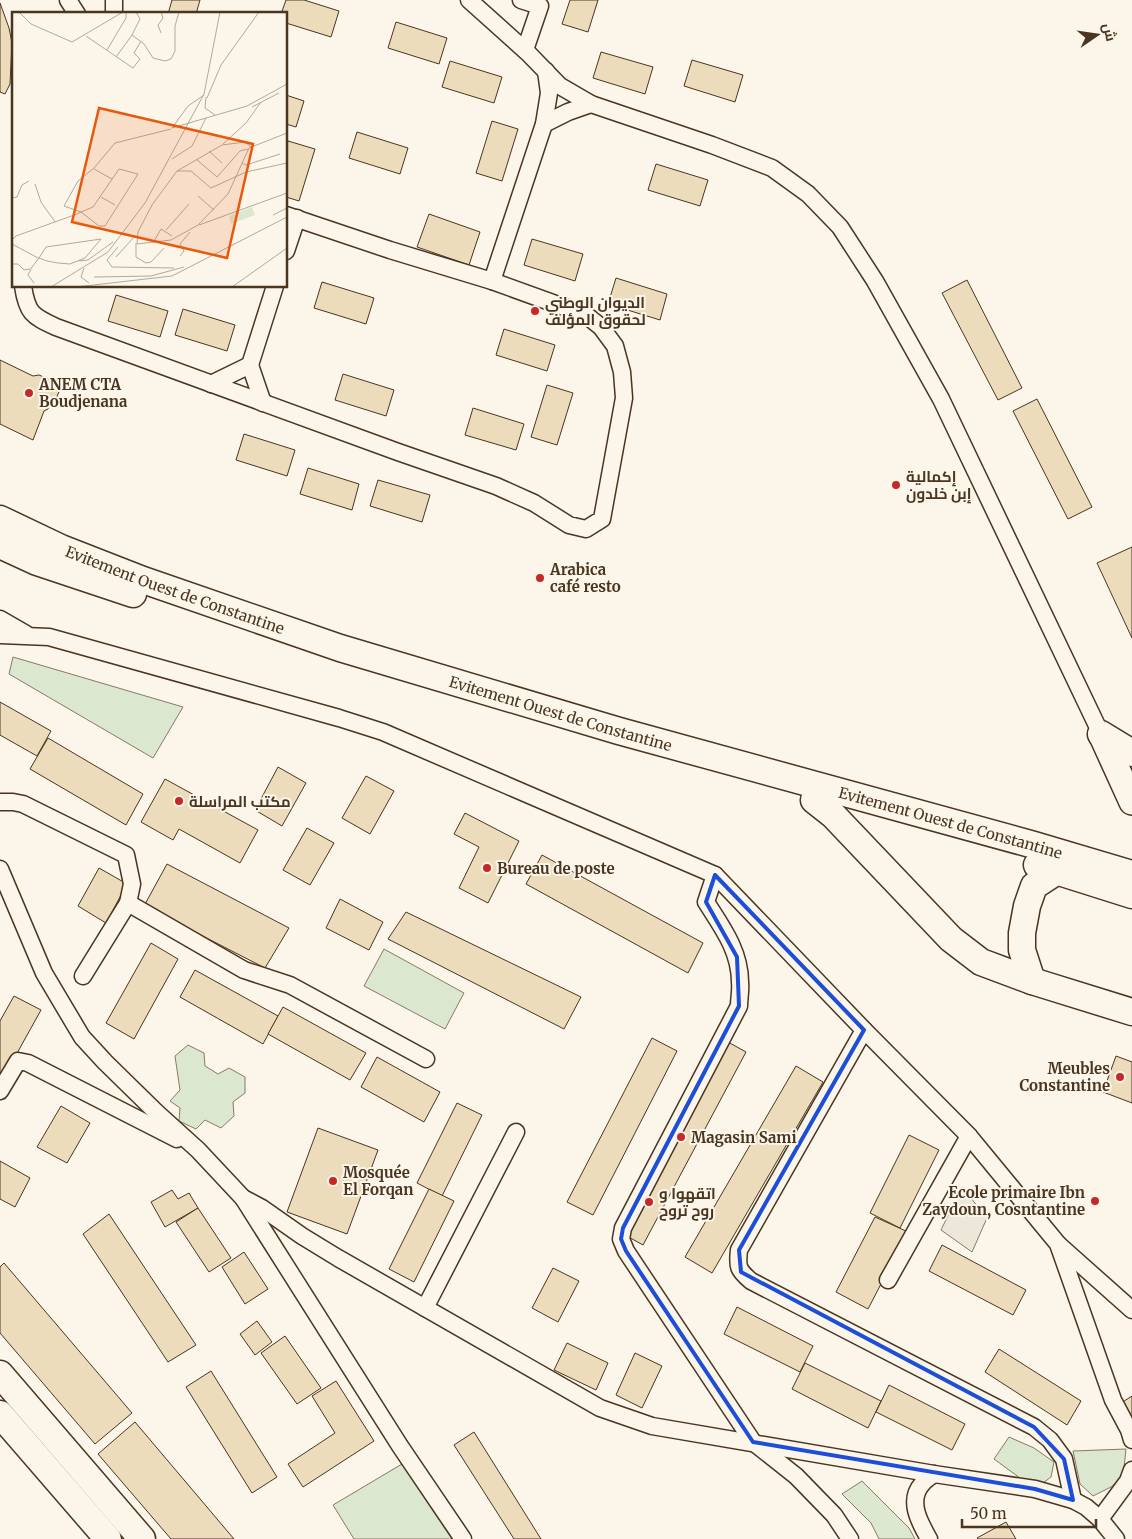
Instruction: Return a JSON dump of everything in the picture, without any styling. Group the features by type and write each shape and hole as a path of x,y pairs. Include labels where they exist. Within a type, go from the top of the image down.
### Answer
{"highway":[{"name":"Evitement Ouest de Constantine","path":"0,519 61,548 142,580 340,648 619,731 1034,845 1132,874"},
{"name":"Evitement Ouest de Constantine","path":"0,545 37,562 345,664 478,705 1057,871 1132,895"},
{"path":"1101,734 1132,753"},
{"path":"814,800 833,815 951,939 982,962 1032,981 1132,1012"},
{"path":"1032,981 1022,950 1022,933 1026,906 1034,886 1057,871"},
{"path":"0,1374 142,1539"},
{"path":"0,1414 108,1539"}],"main road":[{"path":"1101,734 1132,781"},
{"path":"1101,734 1132,802"}],"street":[{"path":"68,0 75,12"},
{"path":"469,0 525,50 560,86 591,104 712,145 772,168 808,194 840,227 874,280 942,400 1101,734"},
{"path":"521,0 540,6 525,50"},
{"path":"492,281 544,124 548,93 546,71"},
{"path":"544,124 568,112 591,104"},
{"path":"23,288 26,304 36,318 56,327 496,486 534,503 569,526 586,529 602,519 624,398 622,372 615,346 601,327 586,315 492,281 390,250 292,216 288,239"},
{"path":"263,403 250,365 274,288"},
{"path":"211,384 250,365"},
{"path":"0,506 27,532"},
{"path":"0,619 28,636"},
{"path":"0,635 58,640 383,732 716,875 864,1030 969,1136 1058,1244 1132,1310"},
{"path":"0,802 23,804 126,855 132,884 128,903 82,976"},
{"path":"0,869 44,972 82,1037 143,1100 198,1150 243,1198 400,1446 463,1539"},
{"path":"716,875 706,902 727,935 737,957 740,981 739,1006 623,1228 621,1239 626,1251 752,1442 796,1476 834,1516 850,1539"},
{"path":"128,903 244,970 290,985 426,1059"},
{"path":"864,1030 739,1250 738,1263 741,1272 760,1286 1034,1427 1050,1440 1064,1459 1074,1500"},
{"path":"0,1091 18,1061 28,1062 198,1150"},
{"path":"425,1308 516,1132"},
{"path":"888,1280 969,1136"},
{"path":"243,1198 262,1208 323,1249 600,1408 652,1426 934,1474 1035,1489 1074,1500 1086,1507 1100,1519 1116,1539"},
{"path":"1058,1244 1113,1400 1129,1430 1132,1440"},
{"path":"1100,1519 1128,1482 1132,1470"},
{"path":"929,1539 918,1519 915,1498 921,1484 934,1474"}],"highlighted area":[{"path":"715,875 864,1030 739,1250 741,1272 1034,1427 1064,1459 1073,1500 1035,1489 753,1442 626,1251 621,1239 623,1228 739,1006 737,957 706,902"}],"green space":[{"path":"13,657 183,707 153,758 9,674"},
{"path":"384,949 464,993 445,1029 364,986"},
{"path":"188,1045 204,1053 205,1066 218,1074 229,1068 245,1077 245,1093 233,1102 234,1116 221,1128 205,1120 196,1129 179,1121 180,1108 170,1101 180,1090 175,1056"},
{"path":"1009,1437 1034,1448 1054,1462 1051,1477 1035,1489 994,1459"},
{"path":"1126,1449 1123,1477 1111,1487 1093,1496 1080,1484 1073,1451"},
{"path":"402,1464 452,1539 354,1539 333,1505"},
{"path":"862,1481 909,1528 915,1539 879,1539 871,1523 842,1494"}],"shaded area":[{"path":"962,1187 987,1218 972,1252 941,1230"}],"building":[{"path":"172,0 200,0 197,12 169,12"},
{"path":"286,0 304,0 339,11 331,37 288,24 288,12 282,12"},
{"path":"570,0 598,0 588,32 562,24"},
{"path":"0,3 12,43 10,84 5,94 0,92"},
{"path":"396,22 447,38 439,64 388,48"},
{"path":"601,52 653,67 645,94 593,78"},
{"path":"692,60 743,75 735,102 684,86"},
{"path":"450,61 502,77 494,103 442,87"},
{"path":"288,96 304,101 296,127 288,125"},
{"path":"492,121 518,129 502,181 476,173"},
{"path":"357,132 408,148 400,174 349,158"},
{"path":"288,141 315,149 299,201 288,198"},
{"path":"656,164 708,180 700,206 648,190"},
{"path":"429,214 480,232 469,265 417,247"},
{"path":"532,239 583,254 575,281 524,265"},
{"path":"616,278 667,294 660,320 608,304"},
{"path":"967,280 1022,388 998,400 942,293"},
{"path":"322,282 374,298 366,324 314,308"},
{"path":"116,295 168,311 160,337 108,321"},
{"path":"183,309 235,325 227,351 175,335"},
{"path":"504,329 555,345 547,371 496,355"},
{"name":"ANEM CTA Boudjenana","path":"0,360 33,376 39,375 62,385 55,401 50,402 48,409 44,411 33,440 0,424"},
{"path":"343,374 394,390 386,416 335,400"},
{"path":"547,385 573,393 557,445 531,437"},
{"path":"1037,399 1092,507 1068,519 1013,411"},
{"path":"473,408 524,424 516,450 465,435"},
{"path":"244,434 295,450 287,476 236,460"},
{"path":"308,468 359,484 352,510 300,494"},
{"path":"378,480 430,495 422,522 370,506"},
{"path":"1132,547 1132,638 1097,563"},
{"path":"0,702 51,731 37,756 0,735"},
{"path":"48,738 143,794 126,825 30,769"},
{"path":"278,767 306,783 282,826 255,810"},
{"path":"366,776 394,791 370,834 342,818"},
{"name":"مكتب المراسلة","path":"165,779 258,830 240,863 179,829 173,840 141,822"},
{"name":"Bureau de poste","path":"465,813 519,841 488,903 459,888 479,847 454,834"},
{"path":"307,828 334,843 310,885 283,870"},
{"path":"542,855 703,943 688,973 526,884"},
{"path":"167,864 289,928 265,968 144,906"},
{"path":"99,868 127,884 106,923 78,906"},
{"path":"340,899 383,922 369,950 326,928"},
{"path":"406,912 581,997 564,1029 388,939"},
{"path":"151,943 178,959 134,1039 106,1023"},
{"path":"195,970 278,1016 263,1044 180,997"},
{"path":"14,996 41,1010 0,1084 0,1021"},
{"path":"283,1007 366,1053 350,1080 268,1034"},
{"path":"652,1038 677,1051 593,1215 567,1202"},
{"path":"728,1042 746,1052 643,1245 625,1235"},
{"name":"Meubles Constantine","path":"1116,1056 1132,1062 1132,1103 1103,1092"},
{"path":"377,1057 440,1092 424,1122 361,1087"},
{"path":"796,1066 823,1082 712,1273 685,1257"},
{"path":"457,1103 482,1115 442,1196 417,1183"},
{"path":"61,1106 90,1123 67,1163 37,1147"},
{"name":"Mosquée El Forqan","path":"318,1128 378,1150 347,1234 287,1212"},
{"path":"909,1135 939,1150 900,1228 870,1213"},
{"path":"0,1161 30,1178 15,1207 0,1199"},
{"path":"429,1189 454,1201 414,1282 389,1269"},
{"path":"172,1190 178,1199 189,1193 198,1208 165,1227 151,1202"},
{"path":"198,1208 231,1258 209,1272 176,1222"},
{"path":"109,1214 196,1345 168,1362 83,1234"},
{"path":"875,1217 908,1232 868,1309 836,1292"},
{"path":"942,1245 1026,1290 1013,1315 929,1271"},
{"path":"244,1252 268,1289 245,1304 222,1267"},
{"path":"4,1263 132,1413 95,1444 0,1333 0,1267"},
{"path":"553,1268 579,1281 558,1322 532,1308"},
{"path":"737,1307 813,1346 800,1372 724,1334"},
{"path":"257,1321 272,1342 255,1355 240,1334"},
{"path":"285,1336 321,1388 297,1404 261,1353"},
{"path":"567,1343 608,1363 596,1390 554,1370"},
{"path":"999,1349 1081,1401 1067,1425 985,1372"},
{"path":"635,1353 662,1366 642,1408 616,1395"},
{"path":"805,1363 881,1401 868,1428 792,1389"},
{"path":"211,1371 277,1477 252,1493 186,1387"},
{"path":"336,1381 374,1441 303,1487 288,1464 335,1433 312,1396"},
{"path":"889,1385 965,1424 952,1450 876,1412"},
{"path":"1132,1396 1132,1421 1121,1403"},
{"path":"135,1422 234,1539 171,1539 98,1454"},
{"path":"474,1432 541,1539 514,1539 454,1445"},
{"path":"1006,1522 1016,1539 977,1538"}],"place":[{"name":"الديوان الوطني لحقوق المؤلف","path":"535,311"},
{"name":"ANEM CTA Boudjenana","path":"29,393"},
{"name":"إكمالية إبن خلدون","path":"896,485"},
{"name":"Arabica café resto","path":"540,578"},
{"name":"مكتب المراسلة","path":"179,801"},
{"name":"Bureau de poste","path":"487,868"},
{"name":"Meubles Constantine","path":"1120,1077"},
{"name":"Magasin Sami","path":"681,1137"},
{"name":"Mosquée El Forqan","path":"333,1181"},
{"name":"Ecole primaire Ibn Zaydoun, Cosntantine","path":"1095,1201"},
{"name":"اتقهوا و روح تروح","path":"649,1202"}]}
